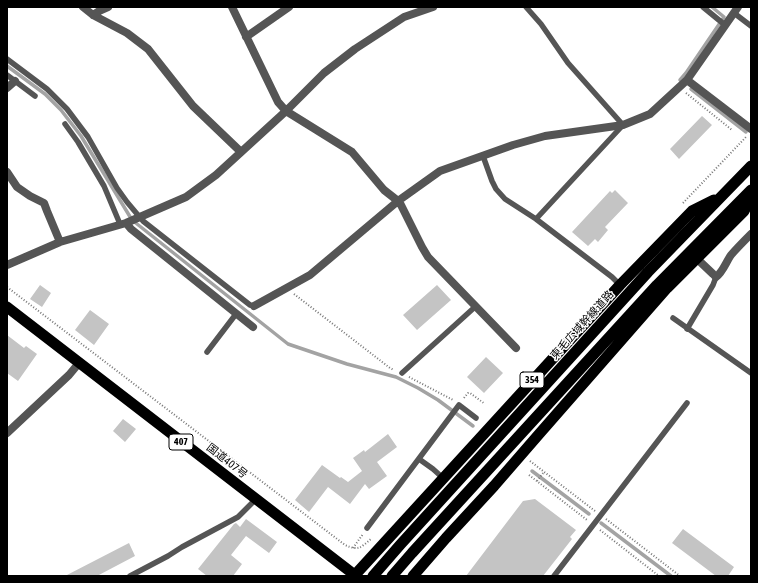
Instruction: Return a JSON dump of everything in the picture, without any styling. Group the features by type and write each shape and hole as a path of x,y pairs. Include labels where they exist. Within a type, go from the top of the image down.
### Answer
{"highway":[{"name":"東毛広域幹線道路","path":"372,576 648,272 751,166"},
{"name":"354","path":"412,576 494,486 751,190"},
{"name":"354","path":"355,576 620,285 692,211 721,197"},
{"name":"354","path":"392,576 646,296 744,211 751,197"},
{"name":"国道407号","path":"7,307 355,576"}],"street":[{"path":"83,7 94,15 127,33 148,49 193,106 241,152"},
{"path":"94,15 108,7"},
{"path":"232,7 278,102 286,111 352,152 384,190 401,205 428,257 516,348"},
{"path":"246,37 289,7"},
{"path":"7,265 60,242 123,223 186,197 216,175 286,111 324,73 355,48 404,17 433,7"},
{"path":"254,306 310,275 398,201 440,171 513,145 545,136 623,125 650,114 687,80 736,10"},
{"path":"687,80 750,132"},
{"path":"7,88 15,81"},
{"path":"7,172 17,186 30,196 44,203 60,242"},
{"path":"123,223 253,327"},
{"path":"693,255 716,277 720,274 735,251 751,234"},
{"path":"7,433 79,363"}],"lane":[{"path":"526,7 541,24 568,63 623,125 536,219"},
{"path":"703,7 725,25"},
{"path":"736,10 751,26"},
{"path":"7,59 47,89 67,109 88,137 117,188 143,221 250,305 254,306"},
{"path":"7,75 35,96"},
{"path":"65,124 78,142 104,186 123,223"},
{"path":"483,156 496,189 505,199 536,219 612,277 620,285"},
{"path":"687,329 713,285 716,277"},
{"path":"402,373 476,306"},
{"path":"207,352 236,314"},
{"path":"673,318 751,373"},
{"path":"554,576 687,403"},
{"path":"367,528 456,408 459,405 476,418"},
{"path":"419,458 443,478"},
{"path":"130,576 238,517 256,499"}],"path":[{"path":"679,87 732,130"},
{"path":"679,207 750,132"},
{"path":"7,287 339,541 352,548 361,548 375,536"},
{"path":"289,287 294,294 362,346"},
{"path":"463,399 468,393 470,393 485,404"},
{"path":"529,460 680,576"},
{"path":"537,481 544,472"},
{"path":"352,548 367,528"}],"building":[{"path":"702,116 712,125 679,159 670,149"},
{"path":"615,190 628,203 605,227 608,230 598,242 595,239 588,246 572,232 610,191 612,193"},
{"path":"40,285 51,293 42,307 30,299"},
{"path":"437,285 451,300 417,330 403,315"},
{"path":"90,310 109,324 94,345 75,330"},
{"path":"7,335 24,348 26,346 37,354 18,381 7,373"},
{"path":"486,357 503,373 484,393 467,377"},
{"path":"123,419 136,429 125,442 113,431"},
{"path":"388,434 397,447 377,462 387,476 369,489 365,484 350,504 328,487 309,512 295,500 322,465 348,482 362,471 353,458 364,450 365,452"},
{"path":"535,499 576,530 570,537 572,539 543,576 466,576 523,501"},
{"path":"246,519 277,542 269,553 246,536 231,555 242,564 233,576 207,576 198,569 234,524 236,523 240,527"},
{"path":"683,529 734,567 728,576 716,576 672,543"},
{"path":"129,543 135,556 97,576 65,576"}],"waterway":[{"path":"680,80 724,17 712,7"},
{"path":"7,66 45,94 61,110 81,136 132,220 288,344 347,364 396,377 438,400 473,426"},
{"path":"691,89 746,132"},
{"path":"532,471 589,514"},
{"path":"601,523 671,576"}]}
